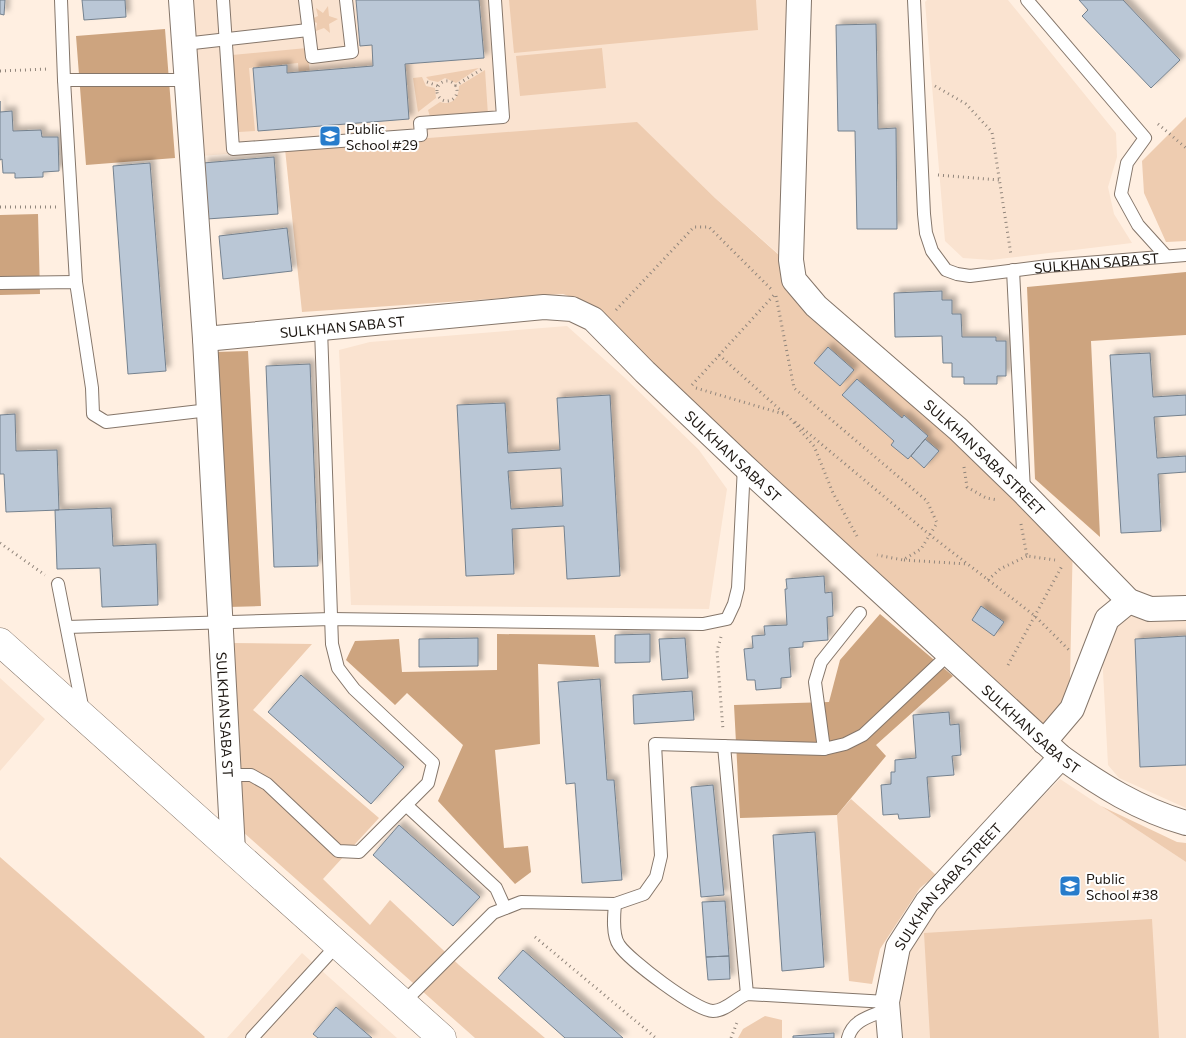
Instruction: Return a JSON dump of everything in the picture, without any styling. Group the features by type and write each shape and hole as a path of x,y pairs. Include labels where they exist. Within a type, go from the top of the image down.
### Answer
{"street":[{"name":"SULKHAN SABA ST","path":"181,0 205,339 219,623 233,851"},
{"path":"785,287 791,260 799,0"},
{"name":"SULKHAN SABA STREET","path":"785,287 816,306 958,429 1024,493 1129,601 1150,609 1186,608"},
{"name":"SULKHAN SABA ST","path":"205,339 544,307 572,309 593,319 645,372 744,466 1061,757 1098,783 1139,805 1186,823"},
{"path":"1044,742 1072,709 1107,618 1129,601"},
{"path":"0,642 442,1038"},
{"name":"SULKHAN SABA STREET","path":"890,1038 888,1006 898,947 927,902 1061,757"}],"lane":[{"path":"61,0 76,282 92,388 93,414 106,422 209,410"},
{"path":"223,0 233,149 421,136 420,123 503,117 495,0"},
{"path":"305,0 312,57 352,52 346,0"},
{"path":"914,0 922,173"},
{"path":"1028,0 1145,138 1127,163 1121,194 1138,225 1166,256"},
{"path":"184,44 308,30"},
{"path":"64,74 186,80"},
{"name":"SULKHAN SABA ST","path":"922,173 926,233 932,251 946,270 957,274 970,276 1013,270 1186,255"},
{"path":"1013,270 1024,493"},
{"path":"0,283 76,282"},
{"path":"228,775 251,776 267,784 338,851 359,852 428,782 433,762 354,689 338,668 332,644 321,329"},
{"path":"67,627 331,619 703,624 727,619 734,604 738,588 744,466"},
{"path":"58,584 85,718"},
{"path":"824,749 814,682 821,662 860,613"},
{"path":"403,1003 493,913 521,902 615,904 644,894 656,876 661,856 655,744 824,749 845,744 863,735 949,654"},
{"path":"724,746 747,994"},
{"path":"406,805 496,888 505,908"},
{"path":"615,904 613,922 618,944 647,972 697,1006 713,1012 747,994 888,1006"},
{"path":"252,1038 338,944"},
{"path":"848,1038 858,1021 888,1006"}],"path":[{"path":"455,86 484,68"},
{"path":"0,71 64,74"},
{"path":"917,76 966,104 992,132 1013,270"},
{"path":"438,86 446,81 455,86"},
{"path":"428,82 438,86"},
{"path":"438,86 437,94 439,98 445,101 451,100 456,95 455,86"},
{"path":"1158,124 1186,148"},
{"path":"922,173 999,180"},
{"path":"0,207 72,206"},
{"path":"617,318 615,311 694,227 709,227 785,287 794,388 927,501 938,524 921,549 903,560"},
{"path":"785,287 691,386 787,415 814,446 833,493 859,540"},
{"path":"719,355 787,415 930,535 1035,616 1087,667"},
{"path":"1020,520 1027,556"},
{"path":"0,543 58,584"},
{"path":"871,552 878,556 903,560 967,564"},
{"path":"988,580 1000,569 1027,556 1051,558 1064,563 1069,570"},
{"path":"1008,665 1064,563"},
{"path":"724,746 717,651 727,619"},
{"path":"534,937 656,1038"}],"shaded area":[{"name":"Public School #29","path":"191,0 787,0 783,258 715,198 637,123 201,156"},
{"path":"509,0 756,0 758,30 514,53"},
{"path":"927,0 1008,0 1116,133 1117,157 1108,187 1114,214 1132,243 991,260 963,258 945,241 925,2"},
{"path":"328,6 329,16 338,19 329,24 330,33 324,28 316,31 317,23 309,20 318,16 316,8 323,13"},
{"path":"165,29 175,158 86,165 76,36"},
{"path":"307,48 310,74 299,75 298,63 249,68 255,131 239,132 232,55"},
{"path":"602,48 606,88 520,96 516,56"},
{"path":"479,68 456,83 445,78 438,82 429,80 426,77"},
{"path":"485,70 488,115 431,120 428,110 440,102 448,103 454,100 458,94 459,86"},
{"path":"422,77 426,86 435,88 436,98 418,112 413,78"},
{"path":"1186,117 1186,241 1166,242 1144,193 1142,161"},
{"path":"637,122 715,198 798,272 801,292 1073,534 1070,679 1066,700 1040,731 583,301 563,294 302,312 285,149"},
{"path":"38,214 40,294 0,295 0,215"},
{"path":"1186,272 1186,335 1091,341 1100,537 1035,479 1027,287"},
{"path":"567,326 625,378 699,450 727,489 709,609 351,605 339,350 370,342"},
{"path":"248,351 261,606 228,607 215,352"},
{"path":"1132,613 1186,613 1186,808 1119,778 1108,765 1101,634"},
{"path":"880,614 953,676 876,745 886,756 837,815 740,818 734,705 829,702 840,660"},
{"path":"497,634 595,635 599,667 538,664 540,744 495,750 504,848 528,846 531,872 515,884 438,801 463,745 407,693 395,705 346,660 355,641 399,639 402,672 497,670"},
{"path":"229,643 312,644 253,710 379,818 323,879 370,925 390,900 459,965 545,1038 475,1038 243,832"},
{"path":"0,678 45,719 0,771"},
{"name":"Public School #38","path":"1060,779 1186,862 1186,1038 903,1038 899,986 908,947 930,910"},
{"path":"851,799 936,875 920,888 880,949 872,984 849,981 837,815"},
{"path":"1101,806 1177,842 1186,843 1186,862"},
{"path":"0,857 205,1037 0,1038"},
{"path":"1152,919 1159,1038 930,1038 924,933"},
{"path":"302,953 397,1038 227,1038"},
{"path":"765,1016 782,1020 782,1038 738,1038 743,1029"}],"building":[{"path":"0,0 5,0 4,15 0,14"},
{"path":"82,0 125,0 126,17 84,20"},
{"path":"356,0 479,0 484,58 405,64 409,119 258,131 253,68 287,65 287,73 373,66 372,45 360,46"},
{"path":"1079,0 1123,0 1180,60 1151,88 1082,16 1088,10"},
{"path":"876,24 878,129 896,128 897,229 857,229 855,131 838,131 836,25"},
{"path":"12,111 13,131 41,130 42,137 58,137 59,171 43,172 43,177 15,178 15,173 3,173 2,159 0,160 0,112"},
{"path":"274,157 278,214 207,219 203,163"},
{"path":"150,163 166,371 128,374 113,166"},
{"path":"287,228 292,271 223,279 219,236"},
{"path":"942,291 942,300 952,300 952,314 961,314 962,337 996,337 996,341 1006,341 1006,376 997,376 997,384 964,384 964,377 952,377 952,363 943,363 942,336 895,337 894,293"},
{"path":"828,347 854,370 840,386 814,363"},
{"path":"1150,353 1153,397 1186,395 1186,415 1154,417 1157,458 1186,456 1186,472 1158,474 1161,531 1121,533 1110,355"},
{"path":"310,364 318,566 274,567 266,366"},
{"path":"857,379 902,418 904,415 928,436 908,459 891,445 894,441 842,395"},
{"path":"610,395 620,576 567,579 564,526 512,529 514,574 466,576 457,405 505,403 508,453 560,450 557,398","holes":["561,468 563,506 511,509 508,471"]},
{"path":"15,414 16,451 57,450 59,510 6,512 4,474 0,474 0,415"},
{"path":"925,439 939,451 924,468 911,456"},
{"path":"111,508 113,546 156,544 158,605 102,607 100,568 57,569 55,510"},
{"path":"824,576 825,593 832,592 833,616 827,617 828,640 803,642 803,647 789,648 791,677 781,678 781,688 756,690 755,680 747,680 744,649 753,648 752,636 765,635 764,626 787,625 786,579"},
{"path":"981,606 1004,622 994,636 972,620"},
{"path":"650,634 650,662 615,663 615,635"},
{"path":"1186,636 1186,765 1140,767 1135,639"},
{"path":"478,638 478,666 419,667 419,639"},
{"path":"685,638 688,678 662,680 659,639"},
{"path":"301,675 404,767 371,804 268,712"},
{"path":"600,679 607,780 614,780 622,880 582,883 575,783 566,784 558,682"},
{"path":"692,691 694,720 634,724 633,695"},
{"path":"949,712 950,725 959,724 961,755 952,756 954,775 927,777 930,817 899,819 898,814 883,815 881,785 891,784 891,772 895,772 895,760 916,758 913,715"},
{"path":"713,785 724,895 701,897 691,787"},
{"path":"399,825 480,897 453,926 373,855"},
{"path":"815,832 824,967 782,971 773,835"},
{"path":"725,901 729,956 706,957 702,902"},
{"path":"523,950 623,1038 565,1038 498,978"},
{"path":"729,956 730,979 708,980 706,957"},
{"path":"336,1007 372,1038 318,1038 313,1034"},
{"path":"834,1033 834,1038 793,1038 793,1036"}],"place":[{"name":"Public School #29","path":"330,136"},
{"name":"Public School #38","path":"1070,886"}]}
